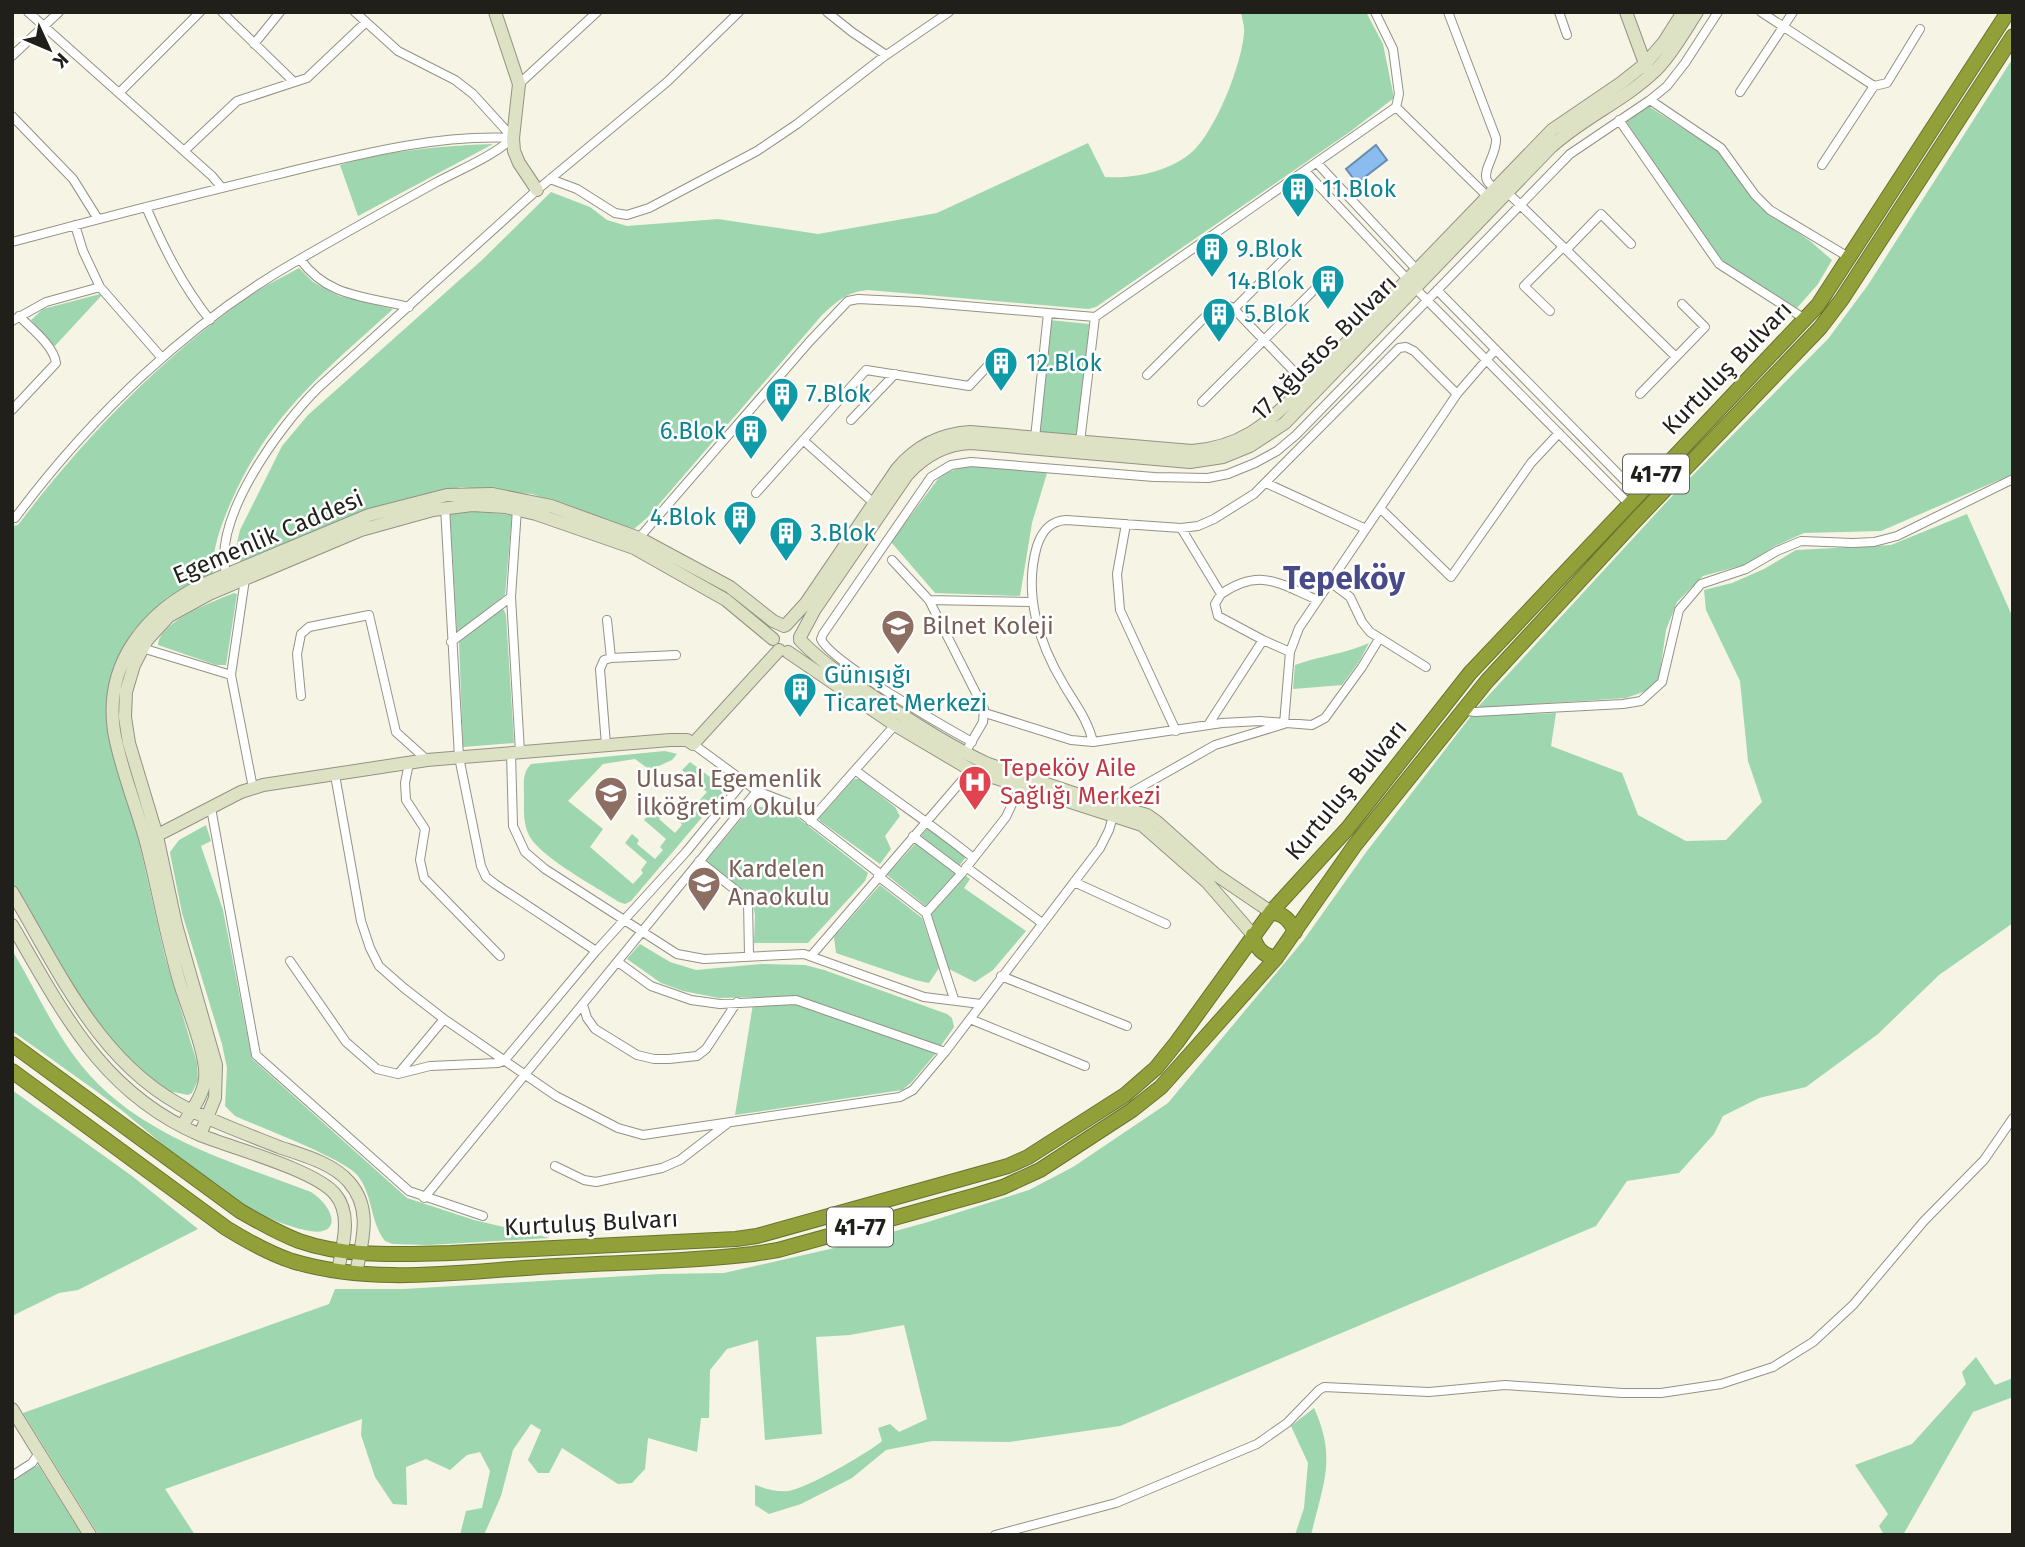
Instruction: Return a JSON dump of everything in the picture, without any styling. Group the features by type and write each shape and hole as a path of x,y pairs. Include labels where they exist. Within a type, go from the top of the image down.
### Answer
{"highway":[{"name":"Kurtuluş Bulvarı","path":"1270,912 1348,828 1470,673 1805,319 1850,258 2008,12"},
{"name":"Kurtuluş Bulvarı","path":"1295,932 1355,845 1461,710 1633,523 1821,328 2013,36"},
{"path":"1270,912 1288,919 1295,932 1276,958 1263,954 1253,935 1270,912"},
{"name":"Kurtuluş Bulvarı","path":"12,1044 240,1212 300,1241 360,1252 451,1254 743,1238 796,1227 1008,1166 1028,1157 1140,1083 1177,1042 1253,935"},
{"name":"Kurtuluş Bulvarı","path":"12,1071 226,1228 261,1249 338,1271 380,1275 441,1273 753,1254 778,1250 1003,1187 1040,1170 1149,1099 1276,958"}],"main road":[{"path":"495,12 519,84 513,138 519,163 537,190"},
{"path":"1626,12 1647,70"},
{"name":"17 Ağustos Bulvarı","path":"1647,70 1683,12"},
{"name":"17 Ağustos Bulvarı","path":"785,626 806,603 878,507 926,457 943,448 971,443 1166,461 1202,461 1231,454 1266,437 1284,423 1310,389 1497,193 1559,139 1647,70 1668,57 1697,12"},
{"name":"17 Ağustos Bulvarı","path":"1413,279 1497,193"},
{"name":"17 Ağustos Bulvarı","path":"800,638 902,463 919,448 934,440 951,434 971,432 1182,451 1214,448 1258,430 1310,389"},
{"name":"Egemenlik Caddesi","path":"182,1126 204,1086 205,1066 171,953 151,838 125,717 129,680 142,648 154,631 176,611 228,580 356,520 399,506 455,494 492,494 533,501 639,538 730,587 773,621 796,629 814,655 862,689 1001,768 1115,810 1134,821 1159,838 1217,892 1253,935"},
{"name":"Egemenlik Caddesi","path":"200,1135 215,1098 216,1065 151,838 114,728 117,680 131,644 157,613 183,594 228,580 244,579 361,530 445,507 472,505 517,509 643,552 726,600 780,647 895,725 971,770 1020,787 1152,818 1215,874 1270,912"},
{"path":"151,838 253,788 427,760 680,740 693,744 780,647 778,629 785,626"},
{"path":"780,647 795,649 800,638"},
{"path":"12,892 85,1013 119,1059 151,1086 191,1111 335,1170 348,1180 363,1208 364,1230 356,1273"},
{"path":"12,925 68,1020 91,1053 136,1096 200,1135 312,1177 327,1186 342,1204 345,1214 338,1271"},
{"path":"12,1409 90,1535"}],"street":[{"path":"28,12 212,176 222,188"},
{"path":"12,56 59,12"},
{"path":"119,93 200,12"},
{"path":"222,12 294,82"},
{"path":"254,44 280,12"},
{"path":"355,12 398,51 455,80 473,94 513,138"},
{"path":"519,84 597,12"},
{"path":"228,580 224,551 227,532 247,485 277,435 295,412 318,388 537,190 667,82 739,12"},
{"path":"827,12 886,55"},
{"path":"550,179 577,190 615,213 627,215 649,208 757,151 797,124 886,55 949,12"},
{"path":"639,538 801,351 848,301 858,299 918,302 1095,317 1396,107 1400,100 1394,49 1375,12"},
{"path":"1448,12 1496,138 1486,179 1497,193"},
{"path":"1559,12 1567,35"},
{"path":"821,639 919,491 931,477 958,463 976,462 1199,479 1228,474 1267,457 1287,443 1570,154 1650,100 1677,75 1718,12"},
{"path":"1761,12 1874,86 1887,83 1920,29"},
{"path":"1740,92 1793,12"},
{"path":"184,151 237,101 307,78 365,23"},
{"path":"1822,165 1874,86"},
{"path":"1650,100 1721,148 1755,195 1770,210 1850,258"},
{"path":"1396,107 1497,193 1520,204 1676,357"},
{"path":"12,116 73,179 98,219"},
{"path":"1619,120 1719,264 1805,319"},
{"path":"12,242 387,148 492,137 513,138"},
{"path":"12,517 15,518 43,480 81,437 162,358 210,320 263,281 494,152 513,138"},
{"path":"1317,163 1413,279 1427,300 1559,433 1633,498"},
{"path":"1305,171 1413,279"},
{"path":"146,207 166,255 183,284 210,320"},
{"path":"1550,311 1524,286 1601,214 1631,244"},
{"path":"75,225 83,251 100,288 162,358"},
{"path":"1234,309 1293,250"},
{"path":"300,259 317,279 330,287 360,297 409,307"},
{"path":"1202,402 1324,280"},
{"path":"12,410 56,363 51,351 16,318 46,302 100,288"},
{"path":"1437,290 1561,416 1633,498"},
{"path":"1640,394 1705,327 1682,304"},
{"path":"1147,375 1213,309 1226,305 1234,309 1310,389"},
{"path":"1035,438 1048,313"},
{"path":"1080,442 1095,317"},
{"path":"1093,742 1081,711 1051,662 1039,632 1032,602 1031,583 1036,551 1043,532 1051,524 1066,520 1181,528 1198,526 1224,514 1266,483 1399,348 1414,351 1457,394"},
{"path":"1284,724 1290,652 1300,628 1457,394 1496,350"},
{"path":"756,494 863,372 869,369 969,386 998,355"},
{"path":"851,420 895,374"},
{"path":"1551,425 1561,416"},
{"path":"1381,509 1451,577 1531,463 1559,433"},
{"path":"803,439 878,507"},
{"path":"1461,710 1475,712 1613,705 1641,701 1662,682 1679,610 1701,584 1746,569 1801,541 1874,542 1897,536 2013,479"},
{"path":"1266,483 1366,529"},
{"path":"445,507 459,757 483,873 495,884 596,951"},
{"path":"517,509 510,597 515,753 513,826 521,846 545,869 677,954 693,959 799,954 924,997 981,1004"},
{"path":"1126,524 1117,573 1120,610 1176,731"},
{"path":"1181,528 1221,594"},
{"path":"821,639 831,653 968,748 983,722 985,713 929,600 892,559"},
{"path":"1290,652 1218,615 1214,604 1221,594 1238,585 1264,578 1318,600"},
{"path":"244,579 231,675 253,788"},
{"path":"1331,582 1347,593 1370,632 1426,667"},
{"path":"451,642 510,597"},
{"path":"929,600 1032,602"},
{"path":"301,695 297,654 301,634 309,627 369,615 396,732 427,760"},
{"path":"607,620 611,658"},
{"path":"800,638 821,639"},
{"path":"985,713 1064,738 1093,742 1208,725 1260,721 1312,725 1321,722 1380,639"},
{"path":"1208,725 1263,640"},
{"path":"142,648 231,675"},
{"path":"606,745 600,669 604,660 676,655"},
{"path":"335,775 361,921 379,965 444,1018 525,1076 584,1112 638,1135 895,1099 913,1090 945,1052 1105,841 1115,810 1132,792 1215,745 1284,724"},
{"path":"810,821 895,725"},
{"path":"693,744 757,791 788,803 926,913 954,999"},
{"path":"408,763 406,800 425,829 420,860 424,878 500,956"},
{"path":"855,770 912,813 927,820 972,857"},
{"path":"811,956 971,770"},
{"path":"290,961 346,1042 377,1069 398,1074 430,1066 487,1065 504,1061 596,951 686,852 744,781"},
{"path":"926,913 1006,817 1020,787"},
{"path":"424,1198 757,791"},
{"path":"211,808 256,1055 409,1191 483,1216"},
{"path":"913,836 1042,923"},
{"path":"699,860 748,900 750,956"},
{"path":"1074,882 1166,924"},
{"path":"618,962 651,986 671,994 705,1003 772,999 803,1002 945,1052"},
{"path":"1001,976 1127,1026"},
{"path":"583,1005 592,1026 606,1036 637,1055 669,1059 696,1056 706,1049 737,1002"},
{"path":"398,1074 444,1018"},
{"path":"970,1019 1085,1066"},
{"path":"995,1535 1116,1503 1257,1444 1287,1423 1324,1387 1429,1392 1505,1385 1661,1393 1721,1384 1773,1367 1814,1342 1853,1305 1924,1222 1984,1160 2013,1118"},
{"path":"555,1166 584,1180 596,1182 662,1168 680,1160 729,1122"},
{"path":"12,1476 32,1463 39,1452"}],"green space":[{"path":"1241,12 1366,12 1383,44 1394,98 1351,131 1096,307 1088,309 868,290 854,293 838,301 822,315 648,517 634,529 532,494 461,487 364,510 241,563 236,547 240,530 282,446 308,415 482,260 551,192 590,207 607,220 627,226 718,219 818,234 937,213 1088,143 1105,177 1150,173 1183,159 1210,129 1226,97 1238,63 1244,31"},
{"path":"2013,58 2013,474 1881,531 1804,533 1775,546 1747,564 1703,576 1677,602 1666,630 1659,678 1649,690 1626,698 1477,708 1673,495 1828,339 1868,285"},
{"path":"1648,106 1721,153 1760,207 1810,241 1832,260 1818,284 1797,308 1724,262 1709,244 1625,120"},
{"path":"493,144 358,216 340,165 416,150"},
{"path":"299,268 313,282 339,296 393,309 322,374 281,418 246,471 231,502 216,546 213,574 168,597 134,630 114,668 107,705 108,731 137,833 165,957 197,1063 198,1080 192,1093 188,1095 169,1091 137,1069 94,1020 12,883 12,526 18,525 69,462 153,374 215,321 248,297"},
{"path":"102,295 53,348 31,320 43,309"},
{"path":"1049,320 1089,324 1079,436 1038,432"},
{"path":"967,466 1044,470 1047,473 1032,523 1020,596 935,593 891,542 938,479 948,472"},
{"path":"469,511 512,515 505,595 457,633 450,513"},
{"path":"1967,514 2013,618 2013,923 1939,975 1878,1034 1806,1087 1759,1098 1723,1116 1714,1134 1679,1173 1627,1181 1596,1226 1120,1426 1009,1442 932,1441 886,1450 852,1478 801,1504 769,1514 755,1505 755,1485 779,1491 797,1489 875,1447 882,1441 878,1428 890,1424 899,1432 927,1419 904,1325 850,1335 816,1337 822,1434 765,1440 758,1340 727,1349 710,1370 709,1418 701,1418 697,1452 648,1438 645,1469 632,1483 618,1484 562,1448 549,1473 538,1473 528,1460 541,1430 531,1424 513,1450 501,1496 484,1535 460,1535 466,1511 482,1508 490,1471 480,1452 467,1455 450,1470 426,1459 406,1467 407,1505 393,1504 375,1477 361,1435 362,1419 165,1489 195,1535 98,1534 23,1413 329,1304 335,1289 404,1289 660,1274 724,1273 830,1249 1029,1190 1073,1167 1168,1103 1303,941 1367,851 1471,716 1556,713 1551,746 1622,773 1638,815 1686,841 1726,840 1762,802 1748,761 1740,681 1706,610 1704,590 1732,583 1764,569 1796,550 1891,545"},
{"path":"234,593 237,594 226,665 216,665 158,645 161,636 178,620"},
{"path":"501,609 506,615 514,743 463,747 459,642"},
{"path":"1369,643 1342,685 1293,689 1295,665"},
{"path":"665,751 677,754 672,760 650,770 635,759 603,764 568,801 603,829 590,847 633,884 643,873 641,870 647,862 625,843 632,834 639,840 637,844 655,859 663,850 660,847 666,839 644,820 654,809 662,816 659,819 675,833 682,825 680,822 707,792 682,770 690,762 726,789 631,901 625,904 619,902 555,861 528,833 524,810 524,779 531,764"},
{"path":"854,779 859,779 895,807 900,816 885,836 891,849 880,864 819,818"},
{"path":"752,806 788,810 868,873 865,881 808,943 754,943 755,915 751,896 706,861"},
{"path":"206,825 211,841 201,846 223,910 252,1059 407,1198 474,1220 550,1238 429,1245 393,1244 385,1241 380,1234 363,1183 350,1169 320,1152 235,1116 225,1106 227,1068 222,1044 182,913 170,852 179,840"},
{"path":"928,828 966,857 959,866 921,836"},
{"path":"916,843 956,874 927,907 887,875"},
{"path":"965,875 970,879 964,888 1026,931 993,970 975,982 949,969 931,914"},
{"path":"880,885 922,918 939,968 929,983 836,953 834,937"},
{"path":"640,944 670,962 696,970 761,964 805,965 824,970 947,1014 952,1018 954,1027 940,1047 797,996 719,998 683,991 661,983 627,959"},
{"path":"12,950 62,1038 81,1065 104,1090 157,1128 187,1143 311,1192 326,1206 332,1221 330,1226 317,1232 305,1230 279,1222 230,1196 107,1099 12,1031"},
{"path":"793,1003 936,1053 902,1090 735,1115 753,1004"},
{"path":"12,1090 132,1176 198,1229 78,1290 59,1293 12,1316"},
{"path":"1976,1357 1995,1385 2013,1378 2013,1397 1973,1412 1903,1535 1884,1535 1879,1526 1888,1514 1855,1465 1912,1444 1966,1384 1962,1372"},
{"path":"1314,1408 1325,1442 1326,1471 1311,1535 1295,1535 1304,1508 1308,1463 1291,1426"},
{"path":"38,1465 82,1535 12,1535 12,1482"}],"water":[{"path":"1376,145 1387,160 1357,183 1346,169"}],"place":[{"name":"11.Blok","path":"1298,219"},
{"name":"9.Blok","path":"1212,279"},
{"name":"14.Blok","path":"1328,311"},
{"name":"5.Blok","path":"1219,344"},
{"name":"12.Blok","path":"1001,393"},
{"name":"7.Blok","path":"782,424"},
{"name":"6.Blok","path":"751,461"},
{"name":"4.Blok","path":"740,547"},
{"name":"3.Blok","path":"786,563"},
{"name":"Bilnet Koleji","path":"898,656"},
{"name":"Günışığı Ticaret Merkezi","path":"800,719"},
{"name":"Tepeköy Aile Sağlığı Merkezi","path":"975,812"},
{"name":"Ulusal Egemenlik İlköğretim Okulu","path":"611,823"},
{"name":"Kardelen Anaokulu","path":"704,913"}],"district":[{"name":"Tepeköy","path":"1344,578"}]}
